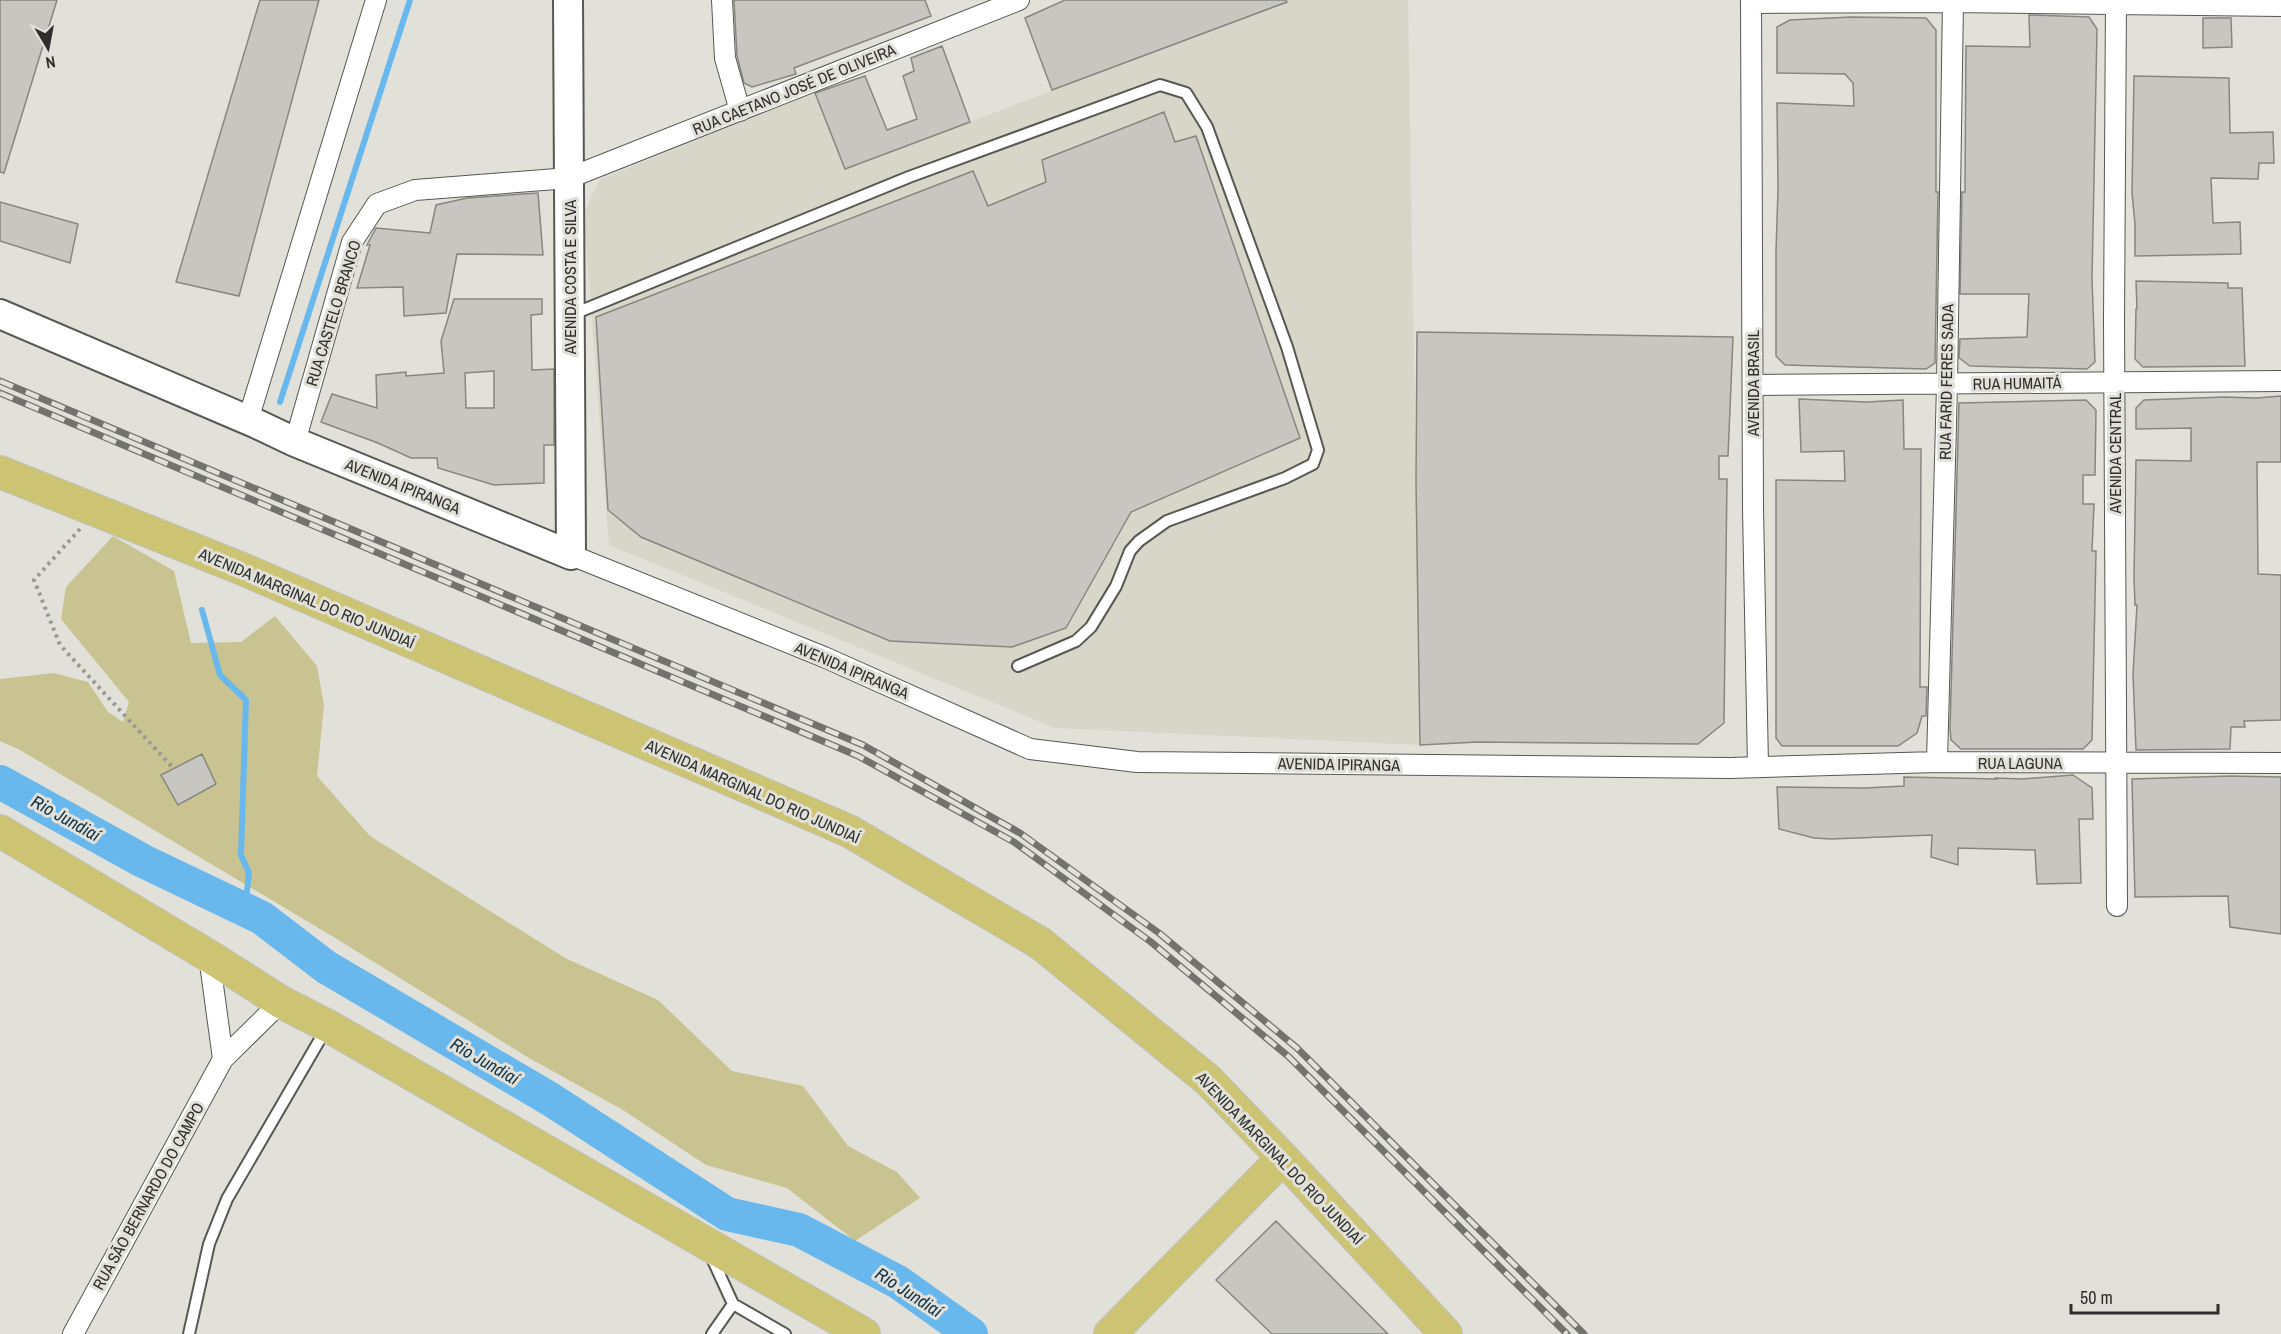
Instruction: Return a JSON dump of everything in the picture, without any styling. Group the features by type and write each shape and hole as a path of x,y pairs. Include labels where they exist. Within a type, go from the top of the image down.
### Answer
{"main road":[{"name":"AVENIDA COSTA E SILVA","path":"568,0 571,555"},
{"name":"AVENIDA IPIRANGA","path":"0,314 291,440 571,555"},
{"name":"AVENIDA MARGINAL DO RIO JUNDIAÍ","path":"0,472 240,568 849,831 1040,943 1208,1080 1446,1334"},
{"path":"0,831 209,956 281,1002 328,1026 864,1334"},
{"path":"1110,1334 1283,1158"}],"street":[{"path":"253,422 376,0"},
{"path":"722,0 725,58 740,111"},
{"name":"RUA CAETANO JOSÉ DE OLIVEIRA","path":"569,178 1019,0"},
{"path":"1751,2 2281,6"},
{"name":"AVENIDA BRASIL","path":"1751,2 1758,766"},
{"name":"RUA FARID FERES SADA","path":"1937,762 1947,385 1953,2"},
{"name":"AVENIDA CENTRAL","path":"2116,3 2114,381 2117,906"},
{"name":"RUA CASTELO BRANCO","path":"291,440 352,242 377,204 415,190 569,178"},
{"name":"RUA HUMAITÁ","path":"1753,385 2281,381"},
{"name":"AVENIDA IPIRANGA","path":"571,555 824,657 1030,749 1137,762 1730,768 1758,766"},
{"name":"RUA LAGUNA","path":"1758,766 1937,762 2281,763"},
{"path":"209,956 223,1059"},
{"name":"RUA SÃO BERNARDO DO CAMPO","path":"73,1334 223,1059 281,1002"}],"lane":[{"path":"570,315 909,177 1149,88 1160,85 1186,93 1207,127 1287,347 1318,450 1313,464 1285,478 1167,521 1139,541 1131,551 1116,586 1091,627 1076,641 1018,666"},
{"path":"189,1334 209,1244 227,1199 328,1026"},
{"path":"705,1243 733,1304 785,1334"},
{"path":"712,1334 733,1304"}],"path":[{"path":"97,511 34,579 60,645 174,769"}],"shaded area":[{"path":"1290,0 1408,0 1420,745 1055,728 609,545 584,214 599,180 815,92 846,169"},
{"path":"113,536 174,571 191,643 241,642 275,616 317,666 324,705 317,776 370,836 567,959 658,1000 732,1071 803,1086 848,1146 897,1172 920,1198 855,1241 787,1188 706,1165 623,1110 529,1058 332,936 20,750 0,741 0,679 54,673 88,682 108,712 123,722 129,702 61,619 66,587"}],"building":[{"path":"0,0 57,0 4,173 0,172"},
{"path":"260,0 319,0 239,296 176,282"},
{"path":"734,0 925,0 931,16 794,68 796,74 752,87 744,83 737,56"},
{"path":"1065,0 1286,0 1287,2 1052,90 1025,18"},
{"path":"2029,15 2089,17 2097,29 2092,279 2095,362 2087,369 1970,366 1959,358 1960,339 2027,337 2029,294 1960,294 1962,192 1965,192 1966,46 2030,47"},
{"path":"1851,17 1926,18 1936,30 1936,192 1938,192 1935,363 1926,369 1785,365 1776,356 1777,103 1854,106 1853,83 1845,74 1777,73 1777,27 1790,20"},
{"path":"2203,18 2231,18 2232,47 2203,48"},
{"path":"942,46 970,122 845,169 815,93 865,76 887,130 917,119 903,76 914,71 911,58"},
{"path":"2134,76 2229,78 2230,133 2273,132 2274,163 2259,163 2258,179 2211,178 2213,223 2240,222 2241,254 2135,256 2132,193"},
{"path":"1164,112 1175,142 1196,136 1300,438 1131,512 1066,628 1012,647 890,641 641,537 608,510 596,317 973,171 988,206 1046,182 1042,160"},
{"path":"538,193 543,255 457,254 446,313 404,316 403,287 357,288 370,245 367,245 376,228 430,233 436,205 467,198"},
{"path":"0,202 78,224 70,263 0,241"},
{"path":"2136,281 2228,283 2228,288 2242,288 2245,366 2143,367 2135,359"},
{"path":"454,299 542,299 542,314 531,315 532,370 554,369 554,445 544,445 544,483 494,485 438,468 437,458 411,458 321,422 332,394 377,408 376,375 406,372 406,376 444,373 441,341","holes":["494,371 494,408 466,408 465,373"]},
{"path":"1417,332 1733,337 1728,456 1719,456 1719,479 1727,479 1724,723 1698,744 1478,742 1420,745 1416,482"},
{"path":"2281,396 2281,462 2257,462 2258,574 2281,575 2281,720 2244,721 2245,727 2231,727 2230,749 2136,750 2133,674 2137,605 2135,605 2134,577 2136,460 2191,461 2191,428 2136,429 2136,408 2144,400"},
{"path":"1799,399 1866,402 1903,400 1904,449 1921,449 1920,687 1927,687 1926,716 1922,716 1917,733 1898,746 1782,746 1776,738 1776,480 1845,481 1844,451 1801,452"},
{"path":"2086,400 2096,410 2095,475 2083,475 2083,504 2094,504 2092,551 2096,551 2092,740 2083,749 1961,749 1951,740 1950,729 1959,403"},
{"path":"202,754 216,784 178,805 161,775"},
{"path":"2073,775 2092,788 2093,819 2079,819 2081,883 2037,884 2035,850 1958,848 1958,865 1931,857 1932,835 1831,839 1814,838 1779,829 1777,787 1904,786 1904,777 2023,779"},
{"path":"2281,777 2281,934 2230,927 2228,896 2135,897 2132,779"},
{"path":"1276,1221 1388,1334 1272,1334 1216,1280"}],"waterway":[{"path":"280,402 410,0"},
{"path":"202,610 220,675 246,700 241,855 249,873 245,909"},
{"name":"Rio Jundiaí","path":"0,782 143,861 262,918 326,967 550,1099 727,1214 799,1230 898,1282 971,1334"}],"railway":[{"path":"0,381 863,745 1020,833 1159,933 1297,1048 1584,1334"},
{"path":"0,393 858,756 1014,842 1151,942 1289,1057 1567,1334"}]}
